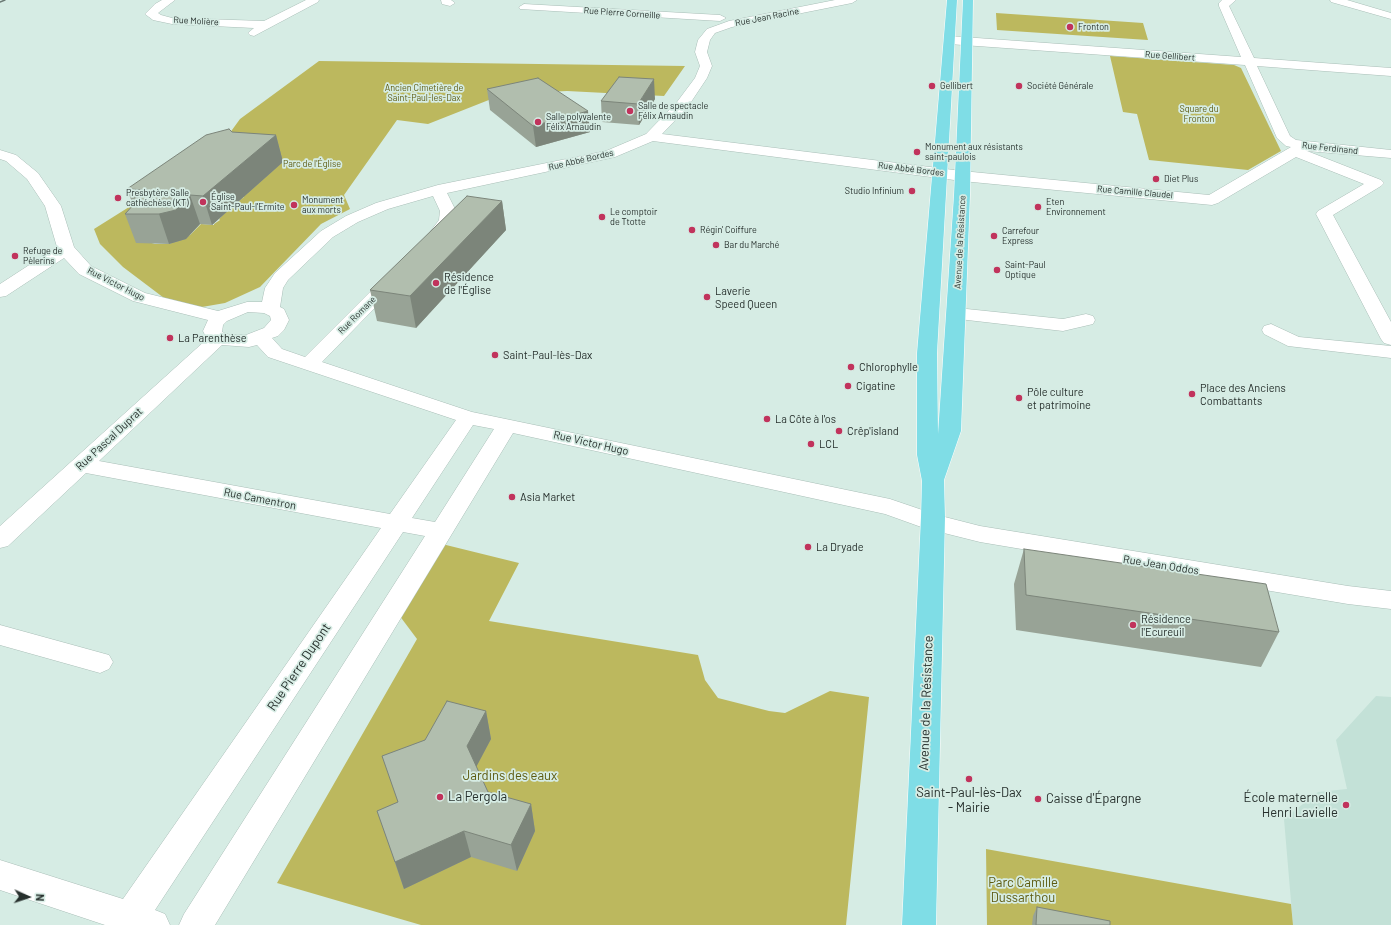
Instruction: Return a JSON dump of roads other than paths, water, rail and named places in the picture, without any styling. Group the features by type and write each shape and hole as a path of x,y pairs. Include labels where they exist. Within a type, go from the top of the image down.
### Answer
{"main road":[{"name":"Avenue de la Résistance","path":"919,925 933,481 928,455 927,353 941,173 952,0"},
{"name":"Avenue de la Résistance","path":"933,481 950,431 962,176 968,0"}],"street":[{"name":"Rue Molière","path":"170,0 159,6 151,14 157,18 172,21 266,25"},
{"path":"245,39 266,25 314,0"},
{"name":"Rue Jean Racine","path":"723,16 852,0"},
{"name":"Rue Ferdinand","path":"1231,0 1224,3 1224,6 1284,138 1300,149 1391,154"},
{"path":"1335,0 1391,16"},
{"name":"Rue Pierre Corneille","path":"524,7 723,16"},
{"path":"651,137 682,105 701,78 706,66 701,52 704,40 723,16"},
{"name":"Rue Gellibert","path":"949,40 1391,72"},
{"name":"Rue Abbé Bordes","path":"270,309 276,282 299,258 327,234 352,219 382,206 418,195 610,154 651,137 679,142 715,144 962,176"},
{"path":"1300,149 1376,183 1324,214 1391,339"},
{"name":"Rue Camille Claudel","path":"962,176 1212,200 1300,149"},
{"name":"Rue Victor Hugo","path":"0,154 11,158 33,176 46,193 53,206 66,249 86,270 139,298 198,314 220,317"},
{"path":"420,252 438,234 447,220 448,211 438,190"},
{"path":"0,292 66,249"},
{"name":"Rue Romane","path":"309,364 405,267"},
{"path":"247,307 261,307 270,309 278,313 280,320 271,332 260,337 237,342 227,342 215,336 212,331 214,325 220,317 236,310 247,307"},
{"path":"956,314 1063,325 1086,320"},
{"path":"1271,330 1295,342 1391,352"},
{"name":"Rue Victor Hugo","path":"260,337 275,353 468,417 890,507 932,522"},
{"name":"Rue Pascal Duprat","path":"0,540 219,338"},
{"name":"Rue Pierre Dupont","path":"141,922 395,524 468,417"},
{"path":"196,925 507,425"},
{"name":"Rue Camentron","path":"81,465 395,524 440,531"},
{"name":"Rue Jean Oddos","path":"932,522 980,534 1348,595 1391,600"},
{"path":"0,635 100,662"},
{"path":"0,875 141,922"}],"railway":[{"path":"0,2 5,0"}],"place":[{"name":"Fronton","path":"1070,27"},
{"name":"Gellibert","path":"932,86"},
{"name":"Société Générale","path":"1019,86"},
{"name":"Salle de spectacle Félix Arnaudin","path":"630,111"},
{"name":"Salle polyvalente Félix Arnaudin","path":"538,122"},
{"name":"Monument aux résistants saint-paulois","path":"917,152"},
{"name":"Diet Plus","path":"1156,179"},
{"name":"Studio Infinium","path":"912,191"},
{"name":"Presbytère Salle cathéchèse (KT)","path":"118,198"},
{"name":"Église Saint-Paul-l'Ermite","path":"203,202"},
{"name":"Monument aux morts","path":"294,205"},
{"name":"Eten Environnement","path":"1038,207"},
{"name":"Le comptoir de Ttotte","path":"602,217"},
{"name":"Régin' Coiffure","path":"692,230"},
{"name":"Carrefour Express","path":"994,236"},
{"name":"Bar du Marché","path":"716,245"},
{"name":"Refuge de Pèlerins","path":"15,256"},
{"name":"Saint-Paul Optique","path":"997,270"},
{"name":"Résidence de l'Église","path":"436,283"},
{"name":"Laverie Speed Queen","path":"707,297"},
{"name":"La Parenthèse","path":"170,338"},
{"name":"Saint-Paul-lès-Dax","path":"495,355"},
{"name":"Chlorophylle","path":"851,367"},
{"name":"Cigatine","path":"848,386"},
{"name":"Place des Anciens Combattants","path":"1192,394"},
{"name":"Pôle culture et patrimoine","path":"1019,398"},
{"name":"La Côte à l'os","path":"767,419"},
{"name":"Crêp'island","path":"839,431"},
{"name":"LCL","path":"811,444"},
{"name":"Asia Market","path":"512,497"},
{"name":"La Dryade","path":"808,547"},
{"name":"Résidence l'Ecureuil","path":"1133,625"},
{"name":"Saint-Paul-lès-Dax - Mairie","path":"969,779"},
{"name":"La Pergola","path":"440,797"},
{"name":"Caisse d'Épargne","path":"1038,799"},
{"name":"École maternelle Henri Lavielle","path":"1346,805"}],"park label":[{"name":"Ancien Cimetière de Saint-Paul-les-Dax","path":"424,94"},
{"name":"Square du Fronton","path":"1199,114"},
{"name":"Parc de l'Église","path":"312,164"},
{"name":"Jardins des eaux","path":"510,776"},
{"name":"Parc Camille Dussarthou","path":"1023,890"}]}
